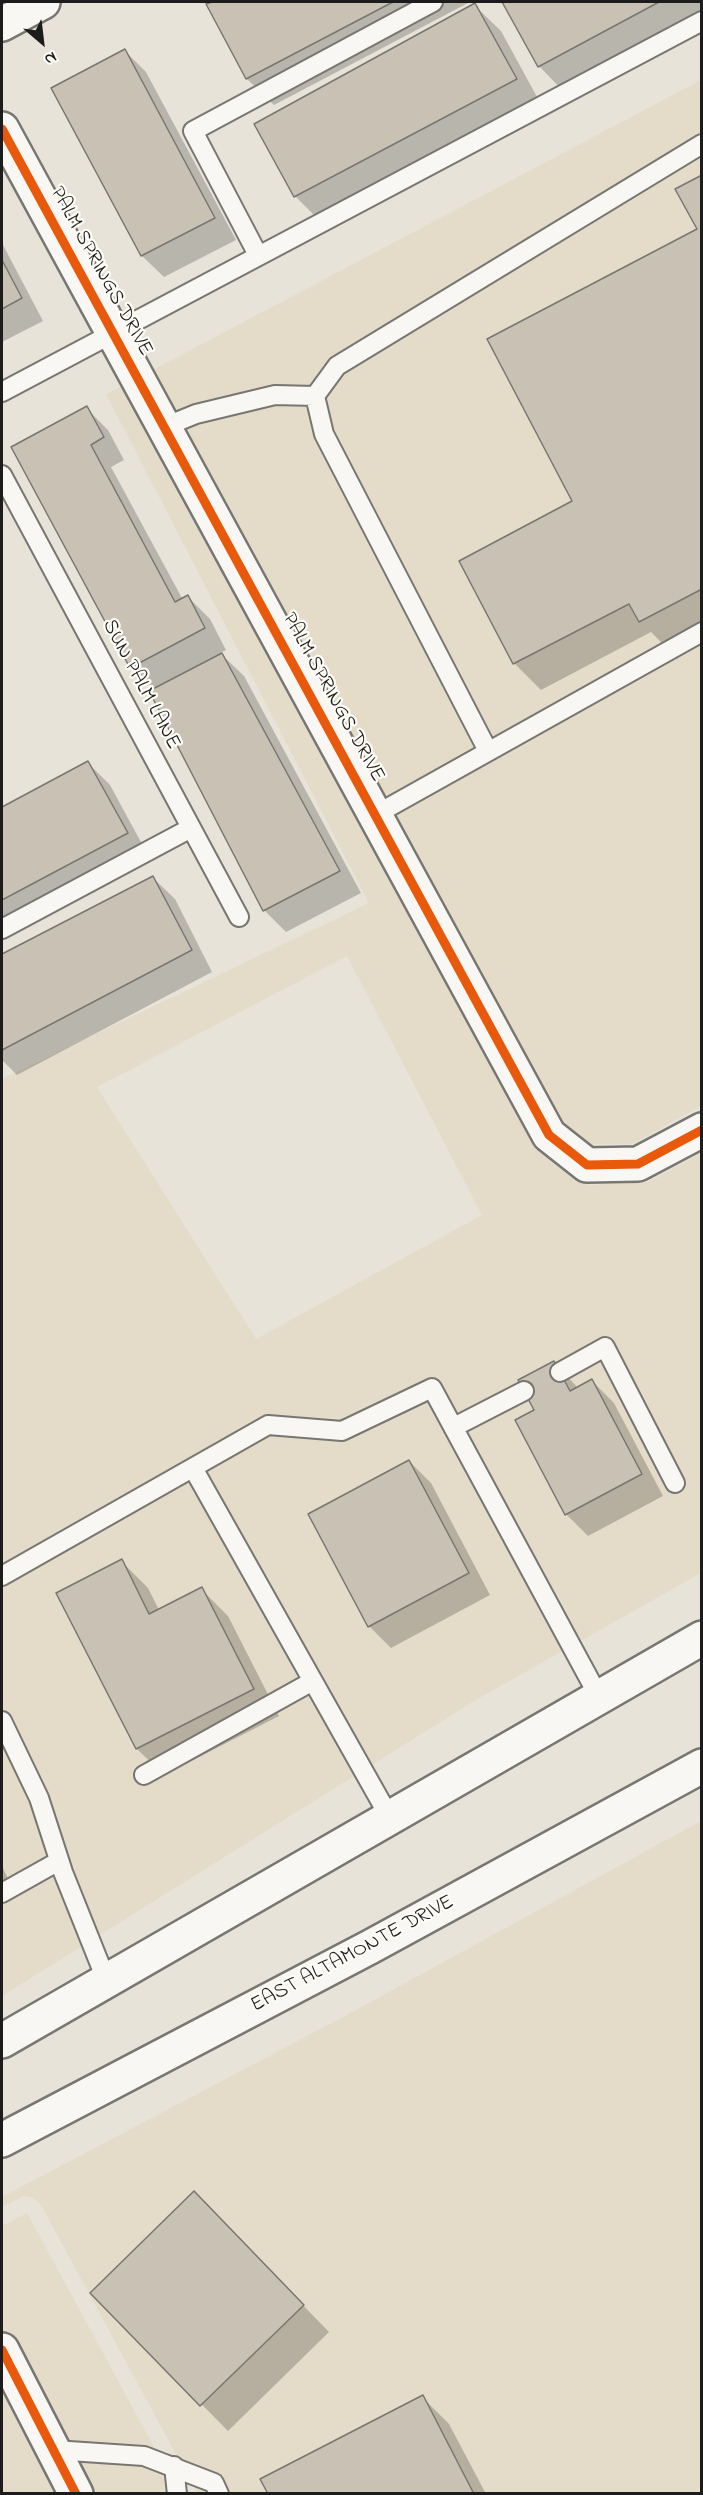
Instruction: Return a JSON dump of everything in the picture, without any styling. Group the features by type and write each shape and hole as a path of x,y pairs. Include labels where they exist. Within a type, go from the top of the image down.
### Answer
{"main road":[{"path":"2,24 43,2"},
{"name":"PALM SPRINGS DRIVE","path":"2,129 549,1135 587,1164 638,1164 702,1130"},
{"path":"2,2041 702,1638"},
{"name":"EAST ALTAMONTE DRIVE","path":"2,2140 370,1947 702,1766"},
{"path":"2,2350 76,2493"}],"lane":[{"path":"258,255 193,132 433,2"},
{"path":"2,392 702,21"},
{"path":"488,751 324,434 315,396 337,366 702,144"},
{"path":"164,427 196,414 275,395 315,396"},
{"name":"SUN PALM LANE","path":"2,475 239,917"},
{"path":"375,815 702,632"},
{"path":"2,929 191,828"},
{"path":"560,1372 605,1347 675,1483"},
{"path":"2,1576 268,1425 342,1431 432,1388 599,1697"},
{"path":"454,1427 524,1390"},
{"path":"193,1468 390,1818"},
{"path":"144,1775 313,1681"},
{"path":"2,1721 39,1798 60,1861 107,1982"},
{"path":"2,1893 60,1861"},
{"path":"54,2450 144,2456 214,2482 219,2493"},
{"path":"174,2466 177,2493"}],"shaded area":[{"path":"701,80 701,1106 632,1144 591,1144 563,1122 153,370"},
{"path":"121,387 533,1143 577,1180 589,1185 648,1182 701,1153 701,1573 474,1701 2,1996 2,1079 369,903 106,394","holes":["347,956 482,1215 256,1339 97,1087"]},
{"path":"701,1821 701,2493 197,2493 41,2205 34,2198 24,2196 2,2207 2,2197 345,2016"},
{"path":"27,2213 179,2493 2,2494 2,2226"}],"building":[{"path":"212,2 393,2 246,79 206,4"},
{"path":"502,2 659,2 538,67"},
{"path":"475,3 517,79 294,197 254,124"},
{"path":"125,49 215,218 141,256 51,88"},
{"path":"702,175 702,589 639,622 629,604 513,664 459,561 572,501 487,339 697,229 675,189"},
{"path":"2,260 22,298 2,309"},
{"path":"87,406 104,437 91,445 175,602 188,595 205,628 130,668 11,447"},
{"path":"222,653 340,871 263,911 149,691"},
{"path":"88,761 128,833 2,900 2,807"},
{"path":"153,876 192,950 2,1050 2,954"},
{"path":"554,1361 570,1391 592,1379 642,1474 565,1515 515,1420 534,1410 518,1380"},
{"path":"409,1460 469,1573 368,1627 308,1514"},
{"path":"122,1559 149,1614 202,1587 254,1689 136,1749 56,1593"},
{"path":"194,2191 304,2305 200,2406 90,2293"},
{"path":"423,2395 474,2494 268,2494 260,2479"}],"cycle path":[{"path":"2,129 549,1135 587,1165 638,1164 702,1130"},
{"path":"2,2350 76,2494"}]}
